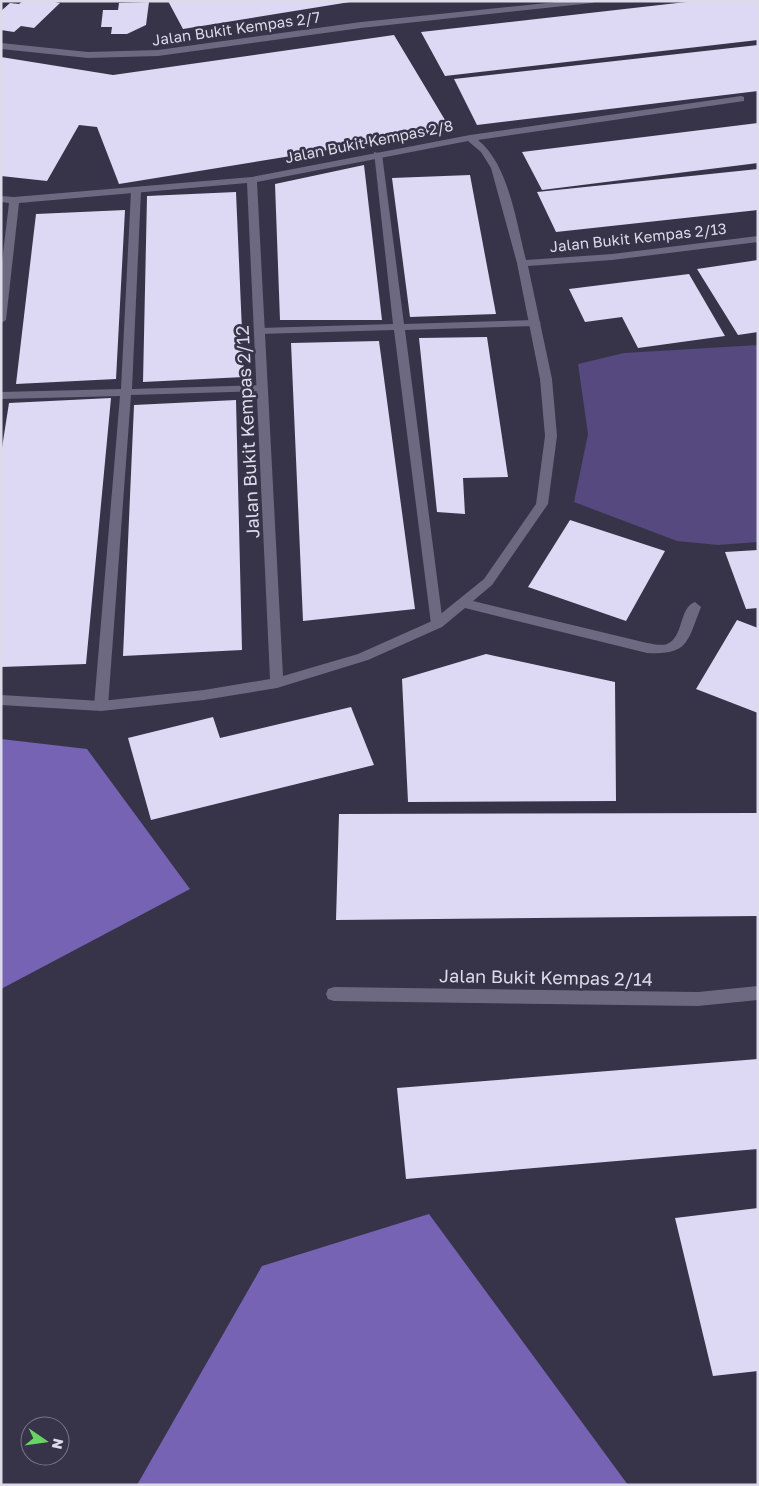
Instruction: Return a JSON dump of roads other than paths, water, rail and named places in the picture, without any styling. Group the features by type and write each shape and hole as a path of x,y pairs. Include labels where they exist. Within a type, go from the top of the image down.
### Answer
{"street":[{"name":"Jalan Bukit Kempas 2/7","path":"1,46 88,55 158,53 361,25 592,1"},
{"name":"Jalan Bukit Kempas 2/8","path":"1,199 14,200 136,191 252,180 377,154 470,138 741,99"},
{"path":"1,700 101,706 204,695 277,683 363,657 437,624 488,582 542,504 551,436 546,378 522,263 496,168 485,150 470,138"},
{"path":"377,154 437,624"},
{"name":"Jalan Bukit Kempas 2/12","path":"252,180 277,683"},
{"path":"101,706 126,393 136,191"},
{"path":"1,320 14,200"},
{"name":"Jalan Bukit Kempas 2/13","path":"522,263 612,257 758,239"},
{"path":"260,331 536,323"},
{"path":"1,396 262,388"},
{"path":"464,603 647,648 669,649 681,640 695,607"},
{"name":"Jalan Bukit Kempas 2/14","path":"334,994 698,999 758,993"}]}
